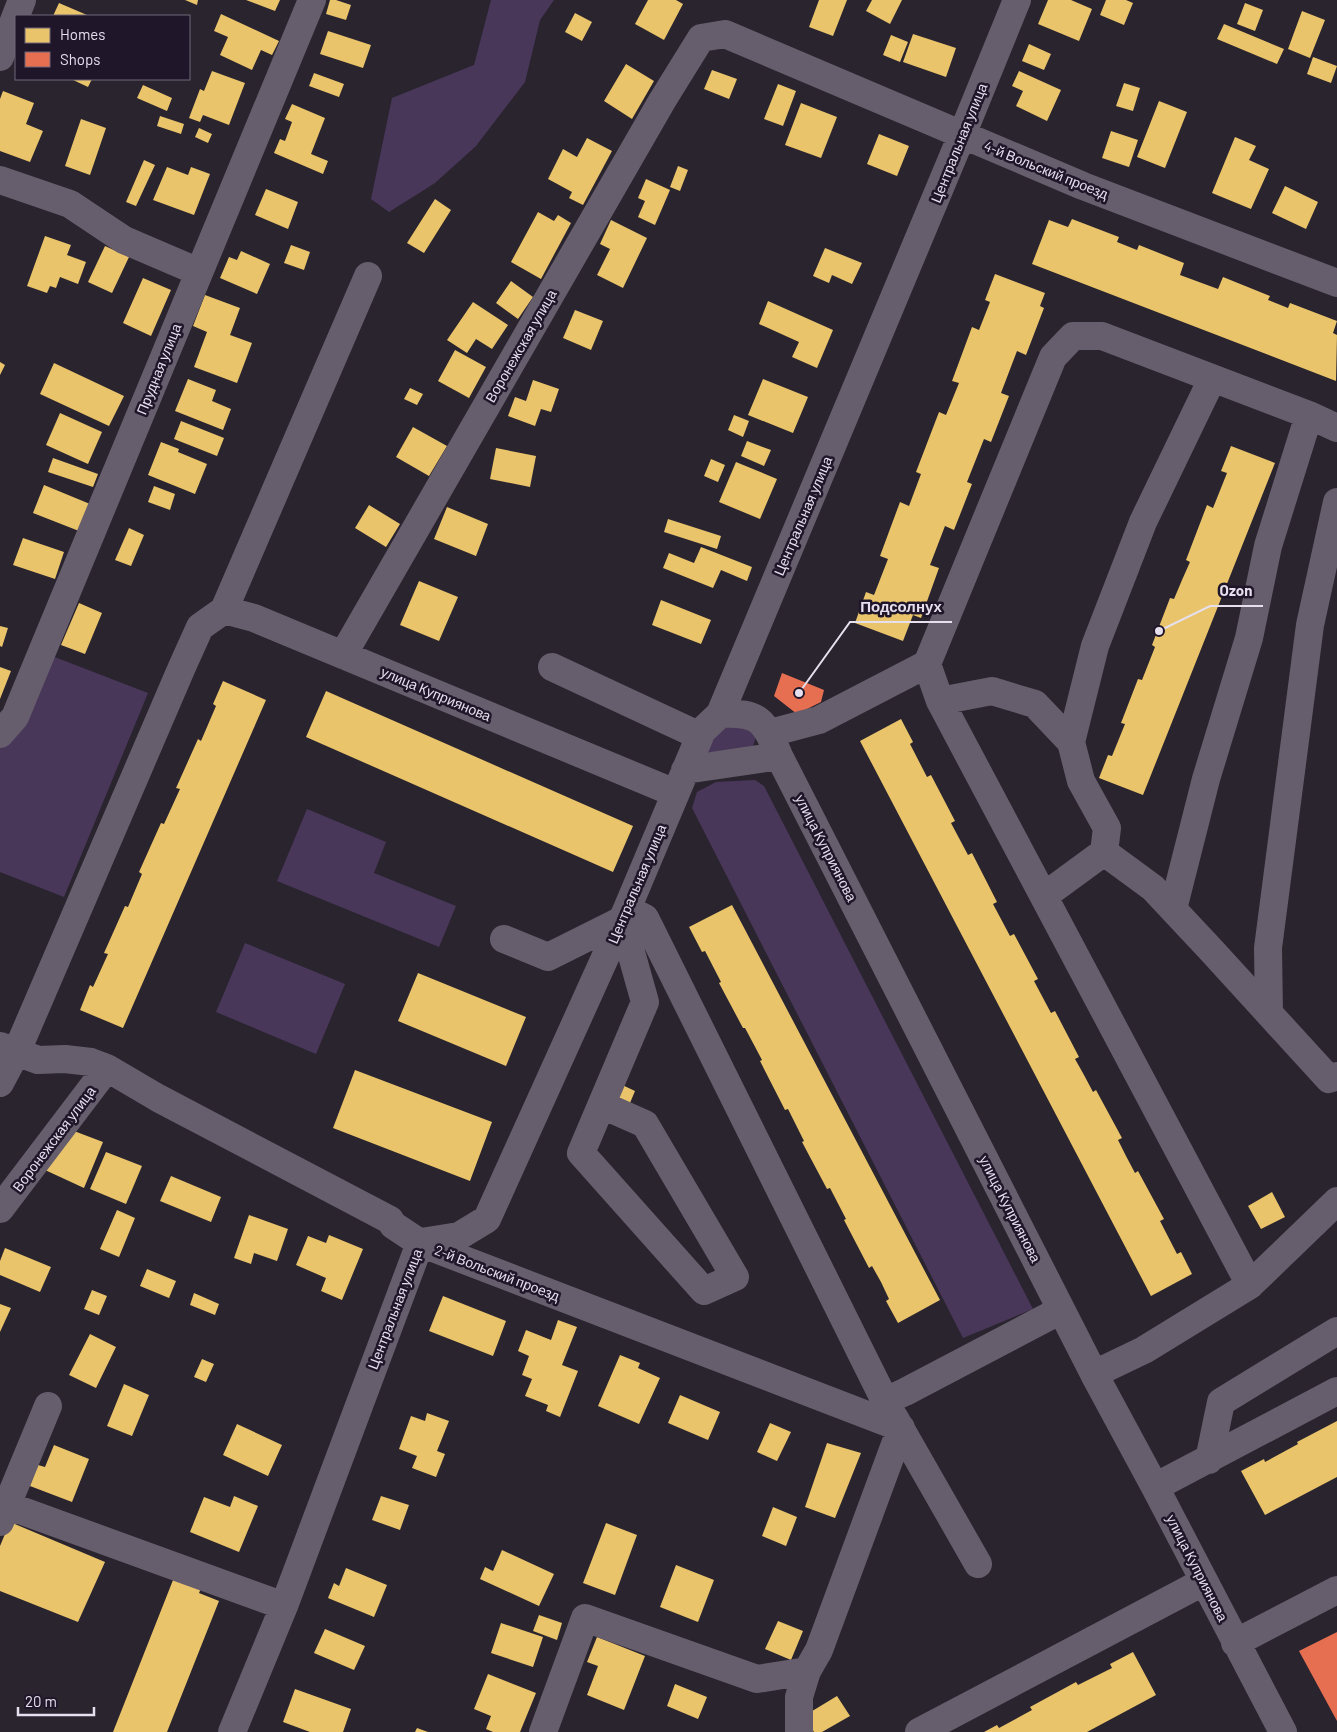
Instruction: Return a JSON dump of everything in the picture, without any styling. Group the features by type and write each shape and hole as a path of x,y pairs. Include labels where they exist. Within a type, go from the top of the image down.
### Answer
{"street":[{"path":"16,15 22,0"},
{"name":"Прудная улица","path":"0,734 14,717 312,0"},
{"name":"Центральная улица","path":"232,1732 284,1606 420,1243 459,1236 487,1219 625,915 702,731 720,714 1017,0"},
{"path":"0,57 15,18"},
{"name":"4-й Вольский проезд","path":"701,38 725,34 1083,186 1337,283"},
{"name":"Воронежская улица","path":"343,655 662,102 701,38"},
{"path":"0,180 70,204 124,240 199,272"},
{"path":"0,1083 9,1048 200,627 224,610 368,276"},
{"path":"680,781 774,744 927,664 1053,357 1073,336 1102,336 1309,415 1337,428"},
{"path":"1044,896 1104,852 1107,828 1081,782 1071,742 1094,646 1143,522 1212,379"},
{"path":"1172,909 1206,779 1249,638 1268,546 1309,415"},
{"path":"1269,1013 1268,948 1310,625 1337,502"},
{"name":"улица Куприянова","path":"224,610 254,618 343,655 680,781"},
{"path":"927,664 940,701 1250,1285"},
{"path":"552,667 700,736"},
{"path":"940,701 992,691 1035,704 1071,742"},
{"name":"улица Куприянова","path":"720,714 737,713 757,718 774,744 1094,1374 1282,1732"},
{"path":"1104,852 1153,888 1329,1080 1337,1076"},
{"path":"602,1105 645,1124 735,1277 704,1291 581,1153 645,1002 625,915"},
{"path":"504,939 548,957 625,915 645,918 885,1401 978,1564"},
{"name":"2-й Вольский проезд","path":"9,1048 38,1060 65,1059 91,1062 107,1068 158,1098 390,1220 393,1225 420,1243 901,1428"},
{"name":"Воронежская улица","path":"0,1210 107,1068"},
{"path":"1094,1374 1144,1350 1250,1285 1337,1201"},
{"path":"885,1401 1062,1310"},
{"path":"1209,1460 1221,1402 1337,1331"},
{"path":"1155,1487 1337,1391"},
{"path":"48,1406 3,1514 284,1606"},
{"path":"799,1732 799,1697 807,1670 819,1650 901,1428"},
{"path":"919,1732 1203,1582"},
{"path":"1235,1643 1337,1590"},
{"path":"543,1732 585,1618 757,1679 807,1670"}],"shaded area":[{"path":"491,0 554,0 540,20 525,82 476,146 435,183 389,212 371,199 392,98 474,65"},
{"path":"52,656 148,693 64,897 0,872 0,748 21,724"},
{"path":"746,720 756,737 753,746 705,758 716,727"},
{"path":"755,780 764,786 1033,1309 963,1338 692,808 697,792 716,782"},
{"path":"307,809 386,842 374,873 456,906 439,947 277,881"},
{"path":"245,943 345,984 316,1054 216,1012"}],"building: Homes":[{"path":"185,0 198,0 197,5"},
{"path":"246,0 280,0 275,11"},
{"path":"330,0 351,5 346,20 326,14"},
{"path":"648,0 676,0 683,4 664,40 635,24"},
{"path":"819,0 847,0 833,36 809,27"},
{"path":"872,0 902,0 890,24 866,11"},
{"path":"1048,0 1071,0 1092,9 1079,41 1038,24"},
{"path":"1106,0 1126,0 1133,3 1124,25 1100,15"},
{"path":"59,3 87,15 53,15"},
{"path":"1245,3 1263,10 1255,31 1237,24"},
{"path":"1302,11 1325,20 1310,58 1288,49"},
{"path":"575,13 592,22 582,41 565,32"},
{"path":"221,14 279,41 272,55 261,50 252,70 220,55 228,37 214,31"},
{"path":"1224,24 1284,49 1277,64 1217,39"},
{"path":"328,31 371,45 363,68 320,54"},
{"path":"913,34 956,48 946,77 903,62"},
{"path":"891,35 908,42 900,62 883,55"},
{"path":"1029,44 1051,54 1044,70 1022,61"},
{"path":"1313,57 1337,66 1331,83 1307,74"},
{"path":"626,64 654,81 632,119 604,101"},
{"path":"712,70 737,79 729,99 704,89"},
{"path":"212,71 245,83 229,125 203,115 200,122 189,118 200,89 204,91"},
{"path":"1019,71 1061,90 1047,121 1016,106 1023,91 1012,86"},
{"path":"314,73 344,84 339,97 309,86"},
{"path":"73,80 92,80 88,87"},
{"path":"1124,83 1140,88 1133,111 1116,106"},
{"path":"778,84 796,91 783,126 764,119"},
{"path":"143,85 172,98 167,111 137,98"},
{"path":"3,91 34,103 26,124 43,131 30,162 0,151 0,99"},
{"path":"1159,101 1187,112 1165,168 1137,157"},
{"path":"801,103 837,117 821,158 785,145"},
{"path":"292,104 325,118 311,154 328,161 323,174 274,153 280,139 285,141 292,122 285,119"},
{"path":"160,116 184,124 181,134 157,126"},
{"path":"81,119 106,128 90,175 65,166"},
{"path":"199,128 212,134 208,143 195,137"},
{"path":"1111,131 1138,140 1129,167 1102,158"},
{"path":"879,134 909,146 897,176 867,164"},
{"path":"1235,137 1256,146 1249,160 1269,169 1251,209 1212,193"},
{"path":"587,138 612,151 583,205 569,198 572,192 548,179 563,149 577,157"},
{"path":"144,160 155,165 136,206 126,202"},
{"path":"678,166 688,170 680,191 670,187"},
{"path":"167,167 188,175 191,167 210,174 194,215 153,200"},
{"path":"646,179 670,190 655,225 638,217 645,201 638,198"},
{"path":"1285,186 1318,202 1306,229 1272,213"},
{"path":"266,189 298,202 288,229 255,215"},
{"path":"435,199 451,210 424,253 407,243"},
{"path":"538,212 554,221 558,215 571,223 541,279 511,262"},
{"path":"1072,219 1119,237 1117,242 1137,250 1139,245 1184,263 1180,275 1218,289 1223,277 1270,296 1268,300 1288,308 1290,303 1337,321 1333,333 1337,335 1336,381 1032,264 1049,220 1068,227"},
{"path":"611,220 647,238 623,288 597,275 610,249 600,244"},
{"path":"45,236 71,245 67,255 86,262 78,284 60,277 56,288 50,286 47,293 27,286"},
{"path":"291,245 310,252 304,270 284,263"},
{"path":"105,246 129,257 112,293 88,282"},
{"path":"825,248 862,263 852,284 832,275 829,283 813,276"},
{"path":"241,251 270,264 257,294 220,278 229,257 237,260"},
{"path":"995,274 1045,293 1040,306 1044,308 1026,355 1017,351 1001,393 1009,396 991,442 984,439 967,482 972,484 954,530 945,526 930,565 939,568 921,618 913,615 903,641 855,623 866,592 874,595 888,559 880,556 900,502 909,506 921,474 916,472 939,412 946,415 959,383 952,381 972,327 979,330 990,302 985,300"},
{"path":"143,278 171,290 151,336 123,323"},
{"path":"511,281 533,297 518,319 496,303"},
{"path":"205,295 240,308 230,335 252,343 237,383 194,367 207,332 193,326"},
{"path":"768,301 833,330 817,368 792,357 799,342 759,324"},
{"path":"473,302 508,325 492,349 476,339 467,353 447,340"},
{"path":"575,310 603,321 591,350 563,338"},
{"path":"455,350 486,367 469,398 438,381"},
{"path":"0,362 5,365 0,375"},
{"path":"54,363 124,396 109,426 40,394"},
{"path":"188,379 216,390 212,401 231,409 223,430 175,411"},
{"path":"763,379 808,397 793,433 748,415"},
{"path":"533,380 559,389 551,412 541,409 535,426 508,416 515,397 526,401"},
{"path":"410,388 423,394 417,405 404,399"},
{"path":"60,413 102,432 88,464 46,445"},
{"path":"734,415 749,421 743,437 728,430"},
{"path":"181,421 224,438 217,456 174,439"},
{"path":"413,427 447,446 429,476 396,457"},
{"path":"747,441 771,450 764,466 741,456"},
{"path":"161,442 179,449 178,452 207,464 195,494 148,475"},
{"path":"1231,446 1275,463 1143,795 1099,778 1108,755 1112,756 1125,724 1121,723 1138,679 1142,680 1155,647 1152,645 1170,598 1174,599 1190,562 1186,560 1207,505 1213,508 1227,473 1221,471"},
{"path":"496,448 536,456 530,487 490,479"},
{"path":"53,458 98,474 93,487 48,472"},
{"path":"711,459 725,465 718,482 704,476"},
{"path":"736,462 777,479 760,519 719,502"},
{"path":"44,485 90,504 79,531 33,513"},
{"path":"154,486 175,494 170,510 148,502"},
{"path":"369,505 400,524 386,547 355,528"},
{"path":"447,507 488,524 476,556 434,539"},
{"path":"668,519 721,536 717,549 664,532"},
{"path":"129,528 144,535 131,566 115,560"},
{"path":"23,538 64,552 55,579 13,565"},
{"path":"701,547 752,567 747,581 721,570 713,588 663,568 669,553 694,563"},
{"path":"419,581 458,597 439,641 400,625"},
{"path":"661,600 711,620 701,644 652,625"},
{"path":"79,603 102,613 85,654 61,645"},
{"path":"0,626 8,628 2,647 0,646"},
{"path":"0,667 11,671 0,699"},
{"path":"223,681 266,700 123,1028 80,1010 90,985 93,987 108,954 104,953 125,906 128,907 142,874 139,872 161,823 164,824 180,789 176,788 198,739 201,741 216,706 213,704"},
{"path":"326,691 633,826 613,872 306,737"},
{"path":"901,719 913,742 910,744 927,777 931,775 955,821 951,823 968,855 972,853 997,902 993,904 1010,936 1014,934 1038,979 1034,981 1051,1013 1055,1011 1079,1057 1075,1059 1093,1092 1096,1090 1122,1138 1118,1140 1126,1156 1135,1173 1138,1171 1164,1219 1160,1221 1177,1254 1181,1252 1192,1274 1151,1296 860,741"},
{"path":"732,905 940,1300 898,1323 886,1301 889,1299 881,1282 872,1266 869,1268 830,1188 827,1189 802,1142 804,1141 788,1109 785,1110 760,1061 762,1060 719,983 721,982 705,951 702,952 689,927"},
{"path":"418,973 526,1017 506,1066 398,1021"},
{"path":"355,1070 492,1122 470,1181 333,1128"},
{"path":"618,1083 635,1091 630,1103 612,1094"},
{"path":"74,1131 103,1142 84,1188 45,1170"},
{"path":"106,1152 142,1166 126,1204 90,1189"},
{"path":"171,1176 221,1197 211,1222 160,1201"},
{"path":"1272,1192 1285,1217 1261,1229 1248,1206"},
{"path":"117,1210 135,1218 119,1257 100,1249"},
{"path":"249,1215 288,1229 277,1261 254,1253 251,1264 234,1258"},
{"path":"329,1235 363,1249 342,1300 321,1291 326,1278 296,1265 308,1236 326,1243"},
{"path":"5,1248 51,1267 40,1292 0,1275 0,1261"},
{"path":"147,1269 176,1281 169,1298 140,1286"},
{"path":"92,1290 107,1296 99,1315 84,1309"},
{"path":"194,1293 219,1304 215,1315 190,1305"},
{"path":"443,1296 506,1321 493,1356 429,1331"},
{"path":"0,1304 11,1308 0,1332"},
{"path":"558,1320 577,1327 562,1365 578,1371 560,1417 546,1411 548,1405 525,1396 532,1379 522,1375 529,1356 518,1351 526,1330 551,1340"},
{"path":"90,1334 116,1347 96,1388 69,1375"},
{"path":"620,1355 640,1363 638,1368 660,1378 639,1424 598,1406"},
{"path":"202,1359 214,1364 206,1382 194,1377"},
{"path":"124,1384 149,1395 132,1436 107,1426"},
{"path":"680,1395 720,1412 708,1440 668,1423"},
{"path":"427,1413 449,1421 437,1451 445,1454 436,1477 412,1468 417,1456 399,1449 411,1416 425,1421"},
{"path":"1337,1421 1337,1477 1265,1515 1241,1471 1264,1459 1265,1462 1298,1444 1297,1442"},
{"path":"770,1423 791,1432 777,1461 757,1452"},
{"path":"237,1424 282,1445 268,1476 223,1455"},
{"path":"827,1443 861,1453 835,1518 805,1507"},
{"path":"54,1445 89,1459 72,1502 30,1486 38,1465 45,1467"},
{"path":"234,1496 258,1506 239,1552 190,1532 204,1497 230,1507"},
{"path":"381,1496 409,1505 400,1530 372,1520"},
{"path":"773,1507 797,1517 786,1546 762,1536"},
{"path":"10,1522 105,1562 78,1622 0,1591 0,1546"},
{"path":"606,1523 637,1535 615,1595 583,1583"},
{"path":"502,1550 554,1574 539,1606 480,1579 485,1567 493,1571"},
{"path":"676,1565 714,1580 698,1622 660,1607"},
{"path":"346,1568 387,1585 374,1617 328,1598 334,1583 339,1586"},
{"path":"175,1575 202,1586 199,1593 219,1601 167,1732 113,1732"},
{"path":"539,1615 562,1623 557,1640 533,1631"},
{"path":"778,1621 803,1631 791,1660 765,1649"},
{"path":"501,1623 543,1637 533,1667 491,1653"},
{"path":"325,1629 365,1646 354,1670 314,1653"},
{"path":"597,1637 645,1656 624,1710 587,1695 598,1666 587,1662"},
{"path":"1133,1652 1156,1695 1087,1732 984,1732 997,1725 999,1728 1032,1710 1030,1707 1076,1682 1078,1685 1112,1668 1110,1664"},
{"path":"488,1674 536,1693 520,1732 493,1732 486,1729 491,1716 474,1709"},
{"path":"675,1684 707,1697 698,1719 667,1706"},
{"path":"295,1689 351,1709 343,1732 310,1732 283,1722"},
{"path":"837,1696 850,1716 822,1732 814,1732 804,1716"},
{"path":"417,1728 428,1732 415,1732"}],"building: Shops":[{"path":"782,673 824,690 821,702 797,714 774,696"},
{"path":"1337,1632 1337,1721 1299,1651"}],"place":[{"name":"Ozon","path":"1159,631"},
{"name":"Подсолнух","path":"799,693"}]}
